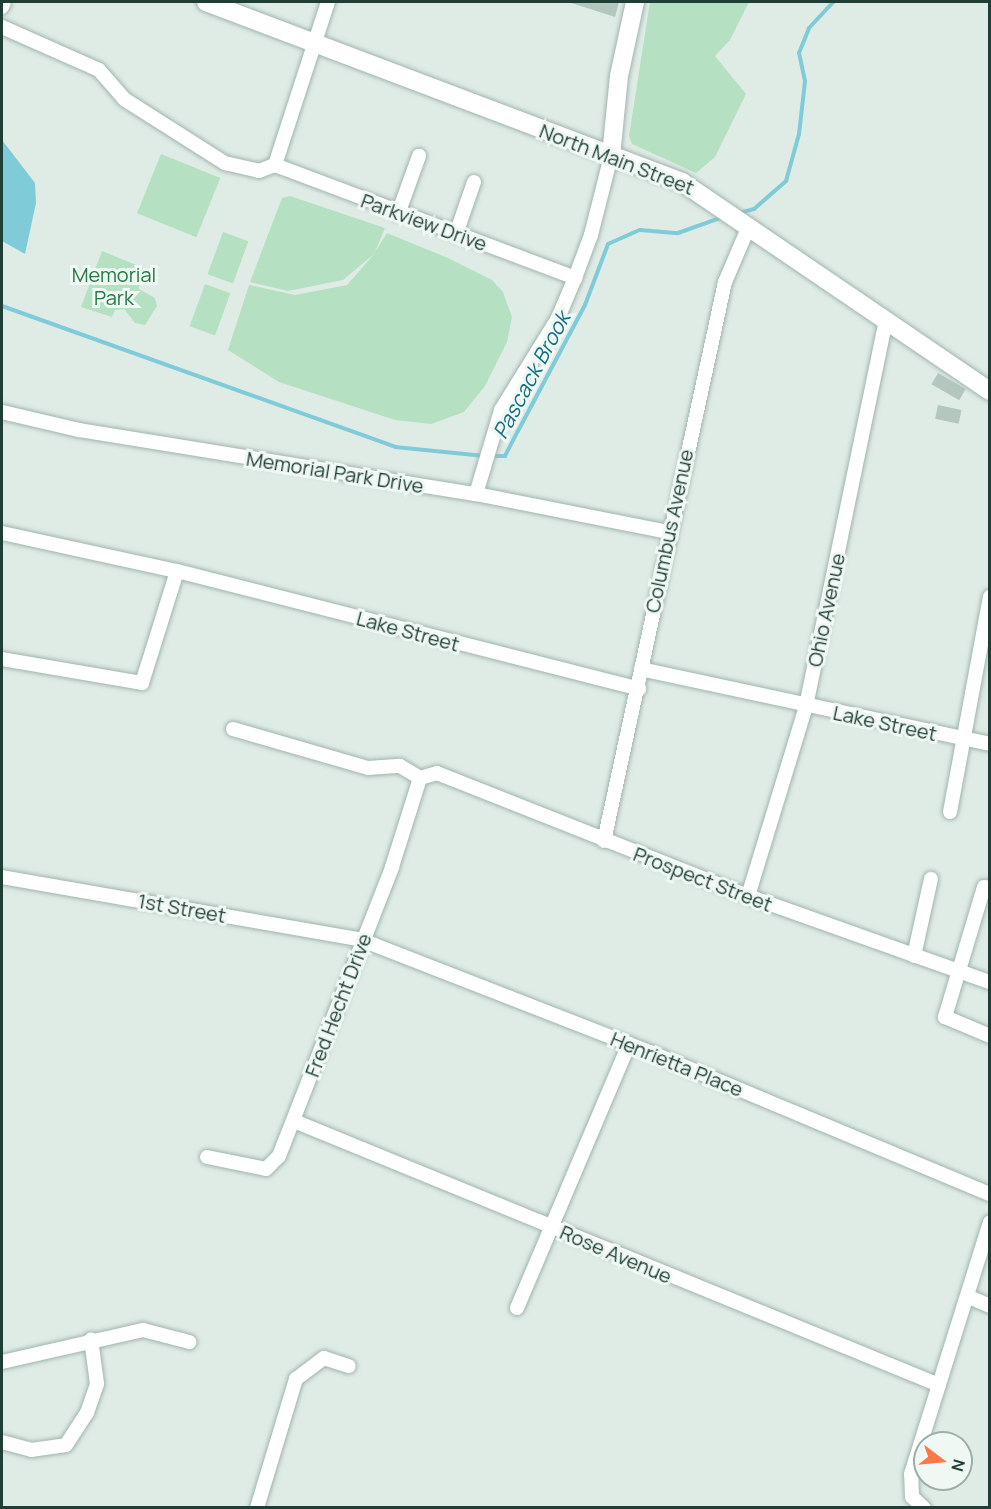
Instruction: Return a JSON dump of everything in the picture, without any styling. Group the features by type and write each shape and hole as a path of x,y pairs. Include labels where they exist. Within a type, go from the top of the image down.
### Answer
{"main road":[{"name":"North Main Street","path":"206,2 314,45 682,182 990,391"},
{"path":"610,156 619,76 634,2"}],"street":[{"path":"2,7 4,2"},
{"path":"2,27 99,70 123,99 225,163 259,171 275,165 328,2"},
{"path":"398,214 419,156"},
{"path":"476,494 489,444 501,410 558,318 575,278 591,235 610,156"},
{"name":"Parkview Drive","path":"275,165 398,214 575,278"},
{"path":"456,234 474,182"},
{"name":"Columbus Avenue","path":"604,841 639,689 668,532 738,218"},
{"name":"Ohio Avenue","path":"748,896 806,706 886,320"},
{"name":"Memorial Park Drive","path":"2,412 89,432 476,494 668,532"},
{"name":"Lake Street","path":"2,533 177,571 639,689"},
{"path":"2,659 142,683 177,571"},
{"path":"950,812 961,738 990,597"},
{"name":"Lake Street","path":"641,669 990,744"},
{"path":"233,729 368,768 400,766 420,778"},
{"name":"Prospect Street","path":"420,778 437,773 604,841 748,896 990,982"},
{"name":"Fred Hecht Drive","path":"207,1157 266,1170 279,1156 392,867 420,778"},
{"name":"1st Street","path":"2,877 362,940"},
{"path":"914,956 931,879"},
{"path":"990,888 984,887 945,1017 990,1036"},
{"name":"Henrietta Place","path":"362,940 628,1044 990,1194"},
{"path":"517,1308 628,1044"},
{"name":"Rose Avenue","path":"294,1121 939,1385"},
{"path":"924,1508 912,1497 910,1480 969,1297 990,1222"},
{"path":"969,1297 990,1306"},
{"path":"2,1362 91,1339 143,1330 189,1342"},
{"path":"2,1442 31,1450 66,1445 87,1413 97,1383 91,1339"},
{"path":"257,1508 296,1380 324,1358 349,1366"}],"green space":[{"path":"650,2 749,2 730,40 715,56 746,94 715,157 696,173 632,144 629,136"},
{"path":"161,154 220,178 196,237 137,213"},
{"path":"290,196 385,228 375,252 387,233 448,258 492,280 503,292 512,317 507,342 485,386 464,412 431,424 395,420 279,382 228,350 249,285 295,295 347,285 374,254 343,280 288,291 250,282 282,198"},
{"path":"223,232 248,241 233,284 208,274"},
{"name":"Memorial Park","path":"102,251 146,269 149,278 139,284 139,289 155,298 157,306 145,325 135,323 124,309 115,310 112,317 81,307"},
{"path":"205,284 230,293 215,336 190,326"}],"water":[{"path":"2,140 35,183 36,203 25,254 2,241"}],"building":[{"path":"568,2 619,2 615,17"},
{"path":"938,373 966,389 959,400 932,384"},
{"path":"938,405 961,410 959,424 935,419"}],"waterway":[{"name":"Pascack Brook","path":"739,213 754,209 786,181 799,134 805,81 799,53 809,28 833,2"},
{"name":"Pascack Brook","path":"492,456 505,456 585,305 608,244 640,230 678,233 723,217"},
{"name":"Pascack Brook","path":"2,306 395,447 485,456"}]}
